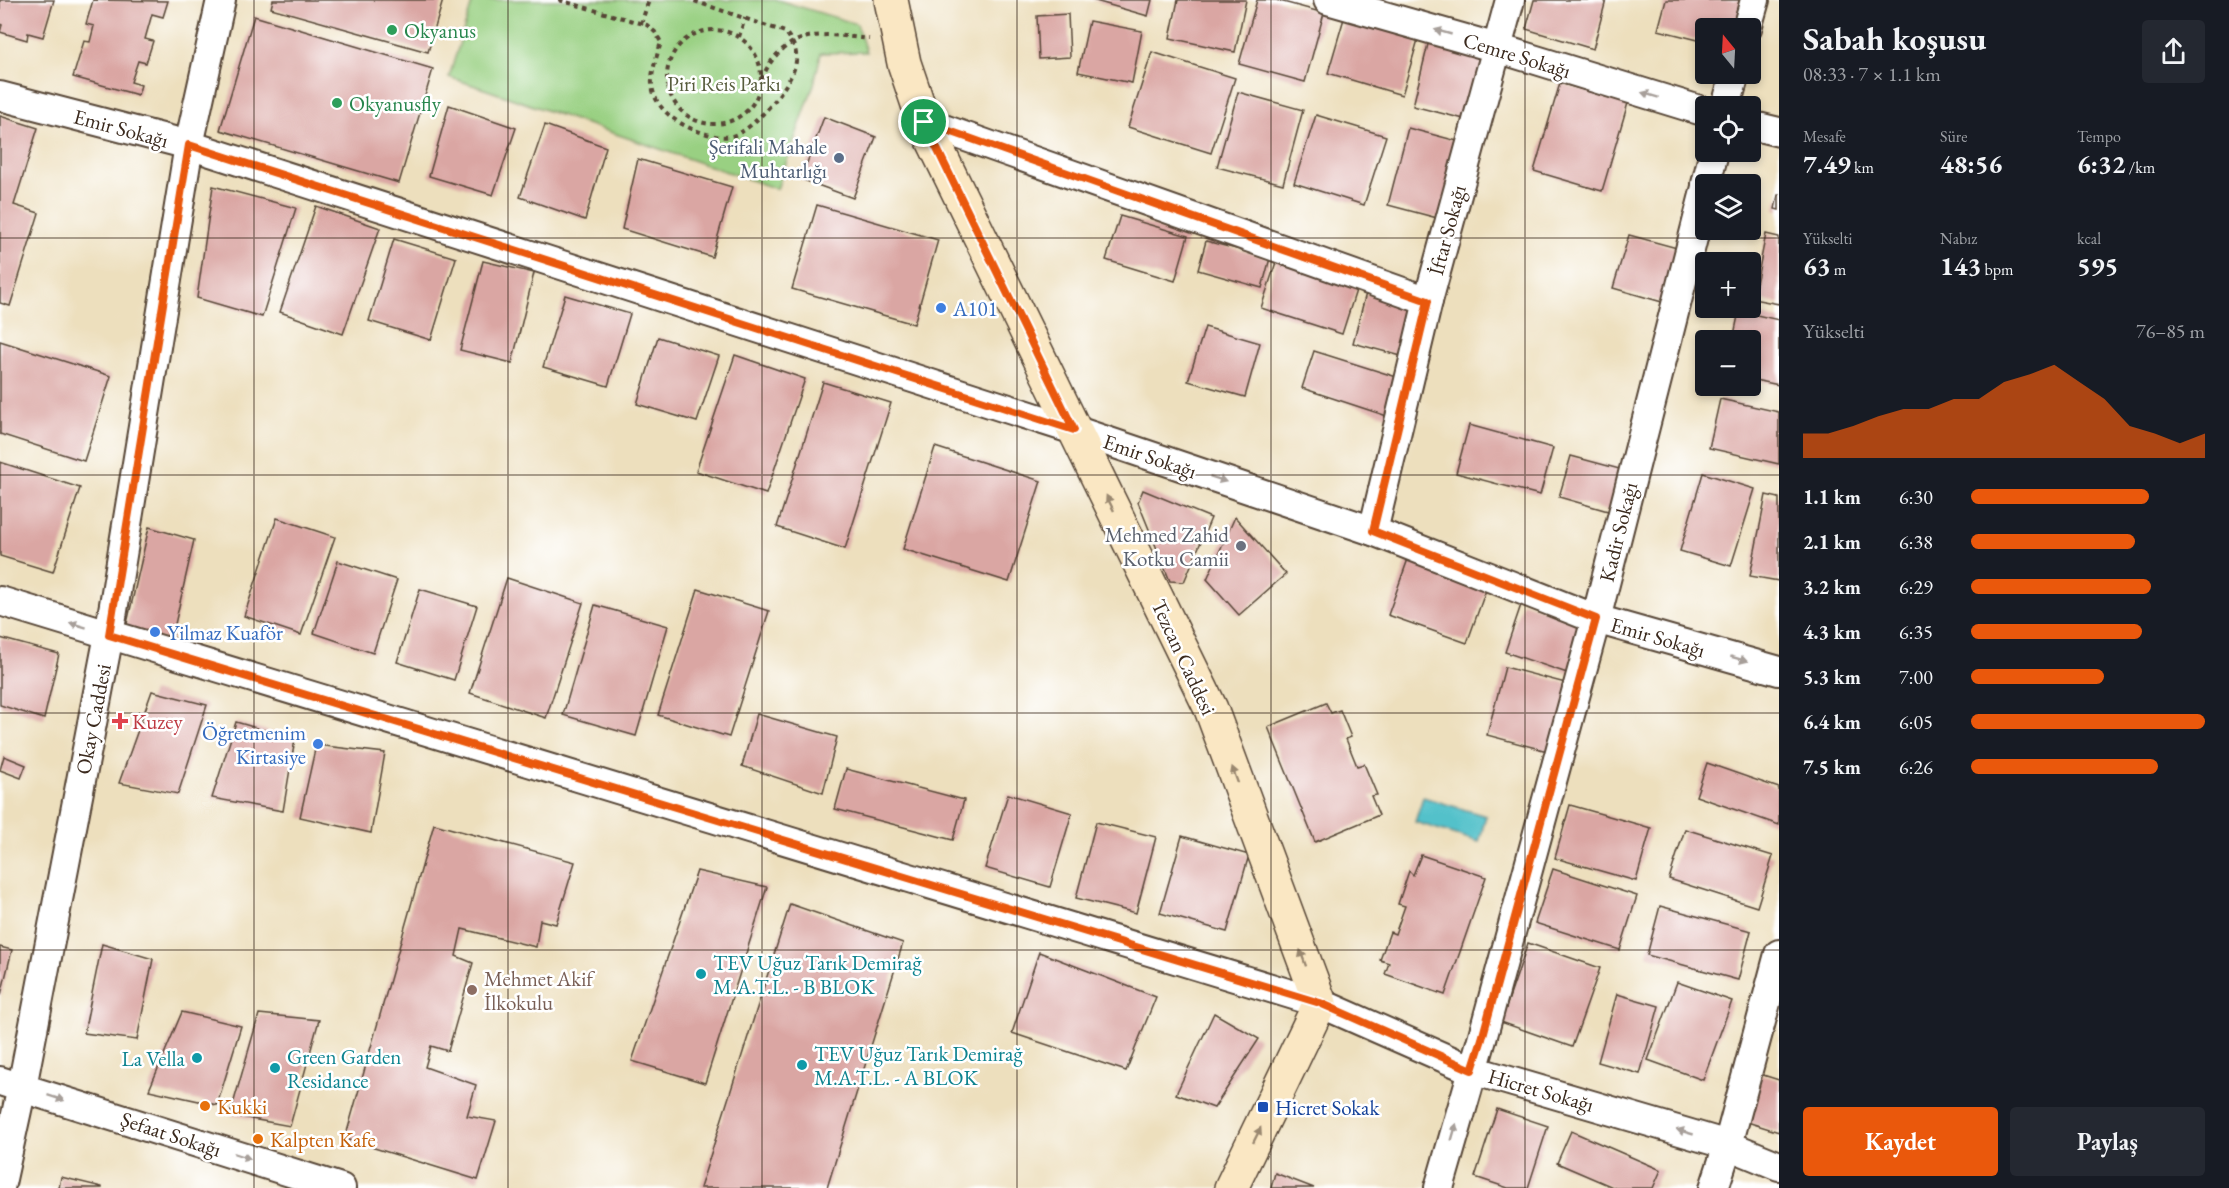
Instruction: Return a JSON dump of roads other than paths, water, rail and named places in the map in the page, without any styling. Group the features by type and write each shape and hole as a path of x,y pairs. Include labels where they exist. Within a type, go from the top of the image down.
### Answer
{"street":[{"name":"Okay Caddesi","path":"0,1188 11,1084 109,635 189,145 221,0"},
{"name":"Tezcan Caddesi","path":"891,0 904,63 924,122 1210,709 1320,1003"},
{"name":"Cemre Sokağı","path":"1328,0 1497,48 1695,109"},
{"name":"İftar Sokağı","path":"1373,531 1428,301 1510,0"},
{"path":"1750,18 1755,0"},
{"name":"Emir Sokağı","path":"0,96 189,145 1074,430 1373,531 1596,619 1779,671"},
{"path":"924,122 1428,301"},
{"path":"1761,128 1779,132"},
{"name":"Kadir Sokağı","path":"1439,1188 1482,1039 1596,619 1695,229"},
{"name":"Hicret Sokağı","path":"0,601 1320,1003 1472,1070 1728,1144 1779,1166"},
{"path":"1714,1188 1779,954"},
{"path":"1231,1188 1320,1003"},
{"name":"Şefaat Sokağı","path":"11,1084 341,1188"}],"water":[{"path":"1423,797 1486,816 1479,842 1415,822"}],"place":[{"name":"Okyanus","path":"392,30"},
{"name":"Okyanusfly","path":"337,103"},
{"name":"Şerifali Mahale Muhtarlığı","path":"839,158"},
{"name":"A101","path":"941,308"},
{"name":"Mehmed Zahid Kotku Camii","path":"1241,546"},
{"name":"Yilmaz Kuaför","path":"155,632"},
{"name":"Kuzey","path":"120,721"},
{"name":"Öğretmenim Kirtasiye","path":"318,744"},
{"name":"TEV Uğuz Tarık Demirağ M.A.T.L. - B BLOK","path":"701,974"},
{"name":"Mehmet Akif İlkokulu","path":"472,990"},
{"name":"La Vella","path":"197,1058"},
{"name":"TEV Uğuz Tarık Demirağ M.A.T.L. - A BLOK","path":"802,1065"},
{"name":"Green Garden Residance","path":"275,1068"},
{"name":"Kukki","path":"205,1106"},
{"name":"Hicret Sokak","path":"1263,1107"},
{"name":"Kalpten Kafe","path":"258,1139"}],"park label":[{"name":"Piri Reis Parkı","path":"724,83"}]}
